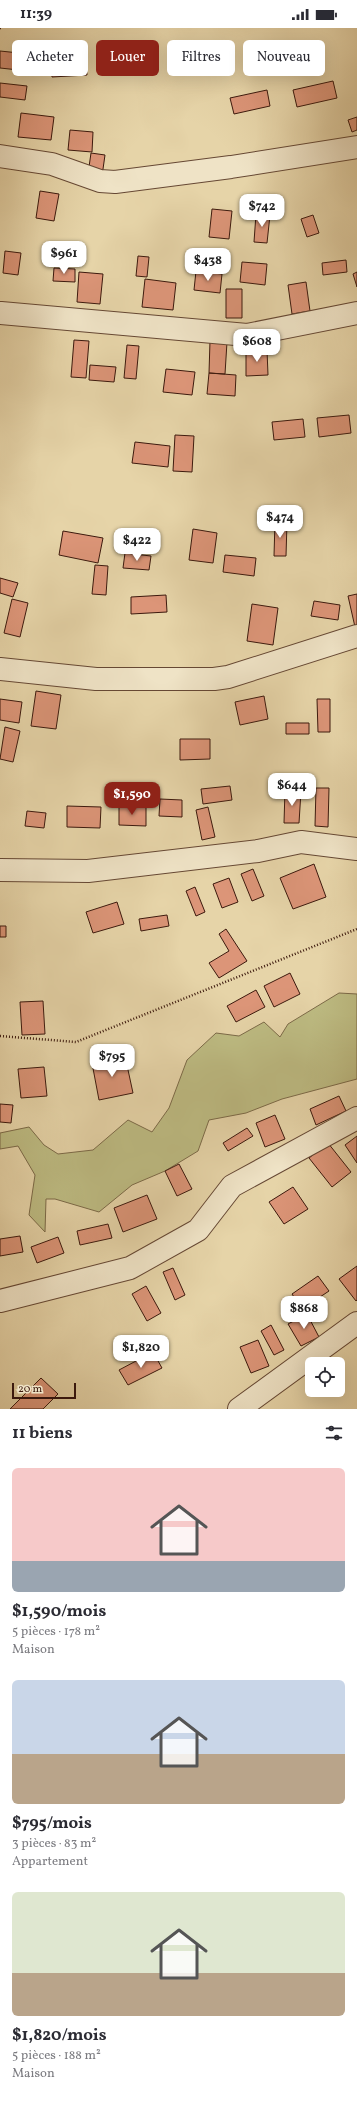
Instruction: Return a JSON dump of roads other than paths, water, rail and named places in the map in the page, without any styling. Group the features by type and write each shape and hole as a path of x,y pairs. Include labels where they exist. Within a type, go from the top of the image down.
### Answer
{"street":[{"path":"0,156 52,164 100,181 115,182 230,168 357,147"},
{"path":"1,313 247,335 357,313"},
{"path":"0,668 96,679 214,679 228,677 357,636"},
{"path":"0,870 88,872 250,852 301,842 357,849"},
{"path":"0,1301 130,1268 198,1230 232,1186 357,1118"},
{"path":"239,1409 357,1323"}]}
